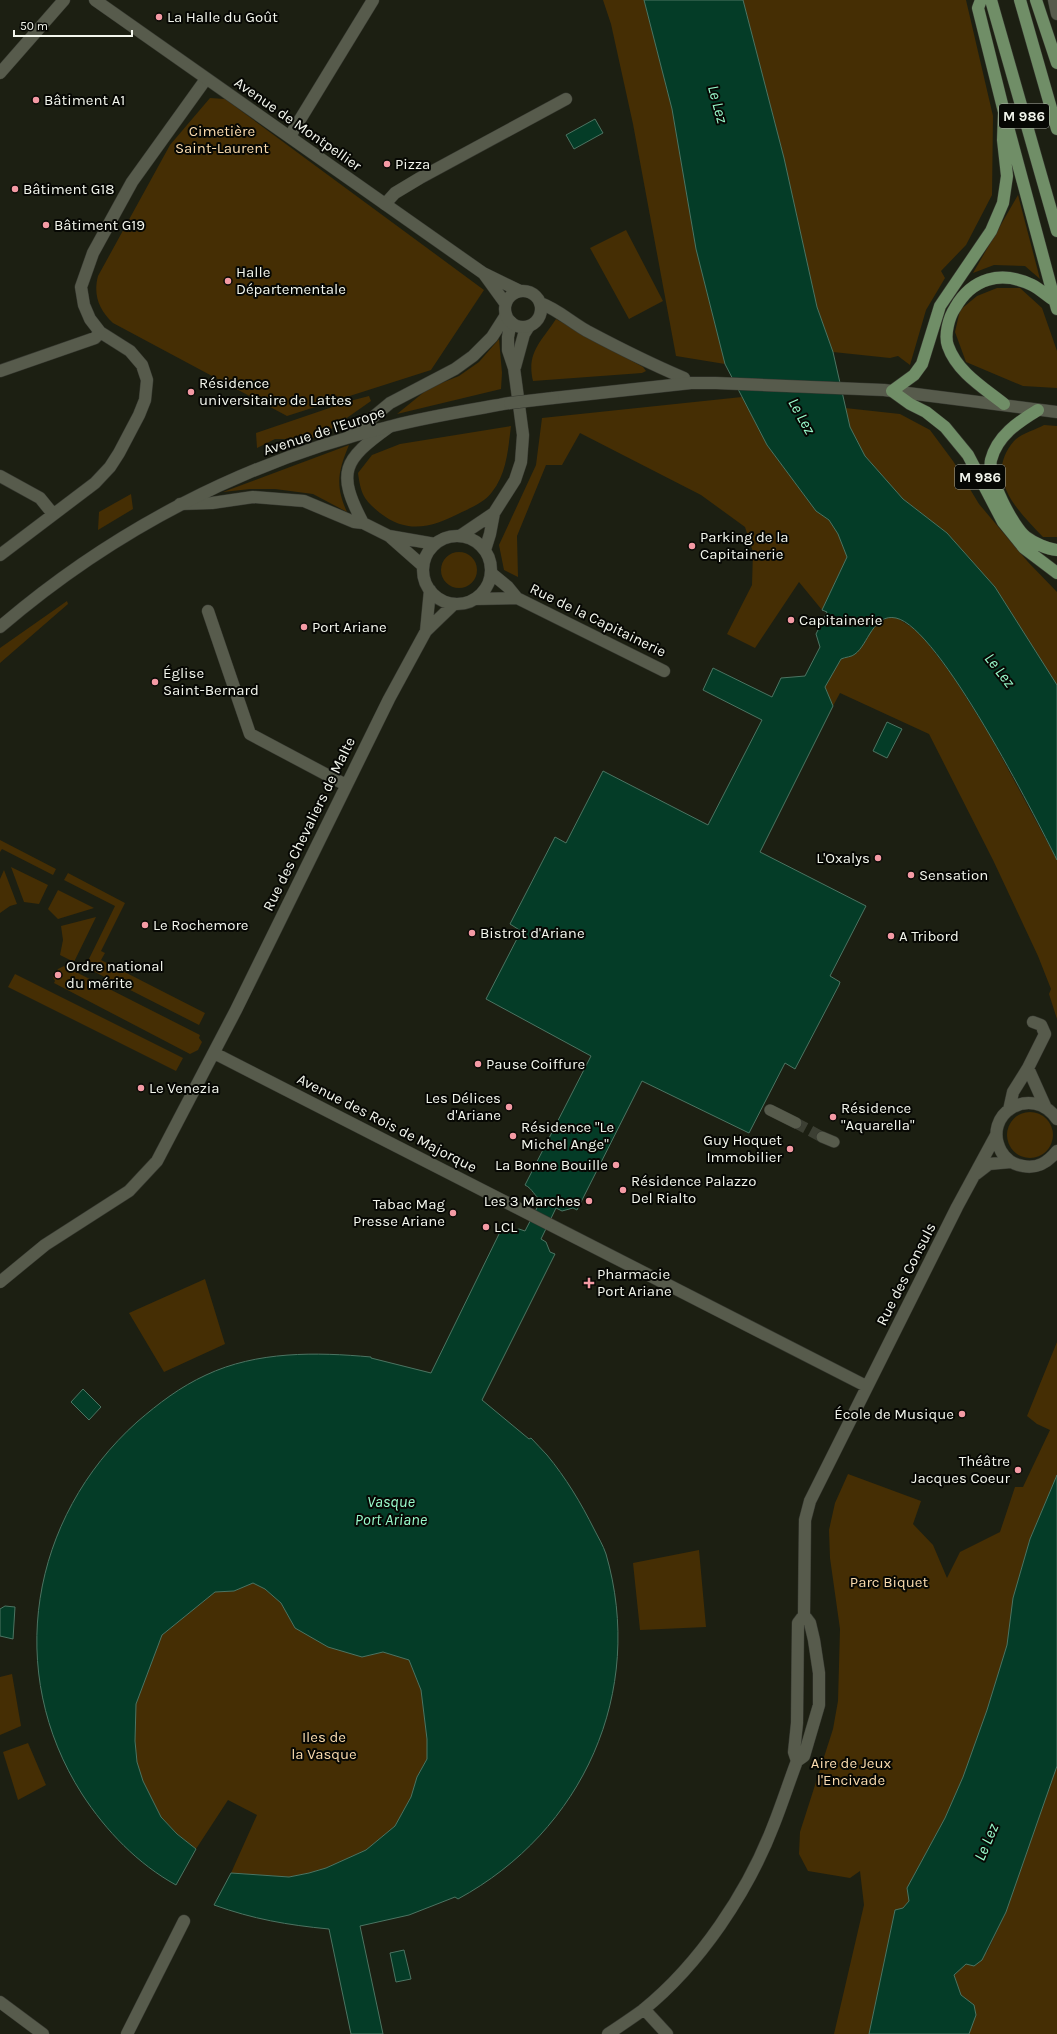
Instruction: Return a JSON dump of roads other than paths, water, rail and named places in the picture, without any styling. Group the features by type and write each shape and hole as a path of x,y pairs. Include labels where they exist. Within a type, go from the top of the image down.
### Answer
{"main road":[{"name":"M 986","path":"981,0 978,8 1004,112 1056,305"},
{"name":"M 986","path":"990,0 1057,231"},
{"name":"M 986","path":"1020,0 1057,129"},
{"path":"1036,0 1057,63"},
{"path":"892,391 914,375 922,364 940,306 991,231 1002,203 1007,176 1003,140 1004,112"},
{"name":"M 986","path":"1004,404 969,377 955,360 947,345 950,315 962,296 976,284 991,278 1020,280 1034,286 1056,305"},
{"name":"M 986","path":"892,391 910,404 926,412 945,427 968,456 1003,522 1024,548 1057,573"},
{"name":"M 986","path":"1038,410 1010,428 998,443 991,461 992,479 1010,515 1025,536 1042,546 1057,550"}],"street":[{"path":"0,73 64,0"},
{"name":"Avenue de Montpellier","path":"95,0 206,79 290,136 483,274 520,291"},
{"path":"290,136 373,0"},
{"path":"1054,0 1057,14"},
{"path":"0,555 95,483 110,467 119,454 145,400 147,380 142,365 130,351 100,332 90,319 84,305 81,287 93,253 132,182 206,79"},
{"path":"385,204 395,193 420,178 566,99"},
{"name":"Avenue de Montpellier","path":"483,274 507,314"},
{"path":"485,550 494,513 515,480 521,462 523,435 514,368 508,350 507,314 511,295 520,291 532,293 540,302 552,307 578,326 605,341 688,380 716,384 892,391 1004,404 1057,412"},
{"path":"507,314 519,327 529,326 534,323 540,314 540,302"},
{"path":"350,437 390,403 455,369 473,356 492,337 507,314"},
{"path":"514,368 524,334 529,326"},
{"path":"0,371 95,338 100,332"},
{"name":"Avenue de l'Europe","path":"0,626 73,569 126,534 179,504 275,462 350,437 391,426 510,403 688,380"},
{"path":"363,523 346,485 349,468 355,453 391,426"},
{"path":"0,476 40,498 53,514"},
{"path":"179,504 212,503 253,497 304,501 354,522 363,523 389,536 423,566"},
{"path":"460,536 494,513"},
{"path":"389,536 435,544"},
{"path":"451,536 460,536 470,538 485,550 489,557 492,573 486,588 476,599 465,603 454,604 445,602 430,590 426,583 423,566 427,554 435,544 451,536"},
{"name":"Rue de la Capitainerie","path":"492,573 517,598 664,671"},
{"path":"426,632 430,590"},
{"name":"Rue de la Capitainerie","path":"476,599 517,598"},
{"path":"426,632 454,604"},
{"path":"208,611 250,734 346,785"},
{"name":"Rue des Chevaliers de Malte","path":"0,1282 45,1245 129,1191 149,1172 157,1161 214,1053 389,699 426,632"},
{"path":"1009,1110 1012,1092 1028,1068 1045,1034 1041,1025 1033,1022"},
{"name":"Avenue des Rois de Majorque","path":"214,1053 866,1386"},
{"path":"1028,1068 1044,1106 1057,1119"},
{"path":"1009,1110 1026,1102 1044,1106"},
{"path":"770,1110 796,1123"},
{"name":"Rue des Consuls","path":"804,1615 805,1520 816,1488 866,1386 996,1135 1001,1118 1009,1110"},
{"path":"996,1135 998,1145 1003,1155 1011,1162"},
{"path":"822,1137 834,1142"},
{"name":"Rue des Consuls","path":"974,1176 990,1164 1011,1162 1021,1166 1031,1167 1042,1165 1057,1151"},
{"path":"608,2034 644,2009 691,1963 733,1906 758,1860 774,1825 797,1761 804,1756 819,1705 819,1673 814,1640 810,1623 804,1615 798,1622 797,1723 794,1752 797,1761"},
{"path":"127,2034 184,1921"},
{"path":"0,2002 43,2034"},
{"path":"644,2009 667,2034"}],"water":[{"path":"644,0 743,0 784,158 817,307 833,352 850,427 865,456 903,499 947,533 995,587 1057,685 1057,860 1008,766 960,687 936,653 914,629 896,618 882,620 876,625 860,650 852,656 841,659 825,687 833,706 760,852 866,906 830,976 840,982 839,985 795,1069 785,1063 749,1133 642,1081 577,1210 573,1208 562,1211 556,1208 541,1239 546,1242 550,1252 555,1254 482,1400 529,1439 531,1438 547,1455 561,1473 578,1500 606,1554 616,1606 617,1657 610,1706 594,1753 570,1796 539,1836 502,1870 458,1899 455,1897 409,1915 360,1926 383,2034 351,2034 329,1929 270,1921 214,1905 231,1873 289,1877 309,1873 326,1868 366,1850 395,1826 411,1797 417,1777 427,1759 427,1739 421,1690 409,1660 383,1652 362,1657 328,1647 295,1628 281,1603 265,1589 253,1583 234,1591 215,1592 162,1635 136,1704 135,1741 137,1762 143,1781 161,1817 177,1834 196,1849 176,1885 162,1877 136,1857 112,1834 82,1794 58,1747 43,1698 37,1648 40,1598 52,1550 72,1503 101,1461 137,1422 162,1402 187,1385 225,1367 266,1357 287,1355 329,1354 371,1357 431,1373 500,1232 502,1229 508,1232 519,1229 525,1231 541,1200 530,1188 525,1185 591,1056 486,999 521,931 510,924 555,837 566,843 603,771 708,825 762,720 703,690 713,668 772,697 781,678 805,676 820,647 816,634 827,612 822,610 847,557 838,534 829,520 816,511 767,445 725,364 696,249 672,109"},
{"path":"595,119 603,133 574,149 566,135"},
{"path":"887,722 902,729 887,758 873,751"},
{"path":"83,1389 101,1407 89,1420 71,1402"},
{"name":"Le Lez","path":"1057,1475 1057,1766 1006,1912 982,1960 974,1966 966,1964 954,1975 961,1995 974,2005 976,2015 969,2034 869,2034 895,1910 903,1908 909,1901 907,1888 945,1818 963,1777 987,1710 1007,1645 1013,1598 1030,1539"},
{"path":"5,1606 15,1607 13,1639 0,1636 0,1609"},
{"path":"404,1950 411,1979 396,1982 390,1953"}],"tunnel":[{"path":"796,1123 822,1137"}],"place":[{"name":"La Halle du Goût","path":"159,17"},
{"name":"Bâtiment A1","path":"36,100"},
{"name":"Pizza","path":"387,164"},
{"name":"Bâtiment G18","path":"15,189"},
{"name":"Bâtiment G19","path":"46,225"},
{"name":"Halle Départementale","path":"228,281"},
{"name":"Résidence universitaire de Lattes","path":"191,392"},
{"name":"Parking de la Capitainerie","path":"692,546"},
{"name":"Capitainerie","path":"791,620"},
{"name":"Port Ariane","path":"304,627"},
{"name":"Église Saint-Bernard","path":"155,682"},
{"name":"L'Oxalys","path":"878,858"},
{"name":"Sensation","path":"911,875"},
{"name":"Le Rochemore","path":"145,925"},
{"name":"Bistrot d'Ariane","path":"472,933"},
{"name":"A Tribord","path":"891,936"},
{"name":"Ordre national du mérite","path":"58,975"},
{"name":"Pause Coiffure","path":"478,1064"},
{"name":"Le Venezia","path":"141,1088"},
{"name":"Les Délices d'Ariane","path":"509,1107"},
{"name":"Résidence \"Aquarella\"","path":"833,1117"},
{"name":"Résidence \"Le Michel Ange\"","path":"513,1136"},
{"name":"Guy Hoquet Immobilier","path":"790,1149"},
{"name":"La Bonne Bouille","path":"616,1165"},
{"name":"Résidence Palazzo Del Rialto","path":"623,1190"},
{"name":"Les 3 Marches","path":"589,1201"},
{"name":"Tabac Mag Presse Ariane","path":"453,1213"},
{"name":"LCL","path":"486,1227"},
{"name":"Pharmacie Port Ariane","path":"589,1283"},
{"name":"École de Musique","path":"962,1414"},
{"name":"Théâtre Jacques Coeur","path":"1018,1470"}],"park label":[{"name":"Cimetière Saint-Laurent","path":"222,140"},
{"name":"Parc Biquet","path":"889,1582"},
{"name":"Iles de la Vasque","path":"324,1746"},
{"name":"Aire de Jeux l'Encivade","path":"851,1772"}],"water label":[{"name":"Vasque Port Ariane","path":"391,1510"}]}
